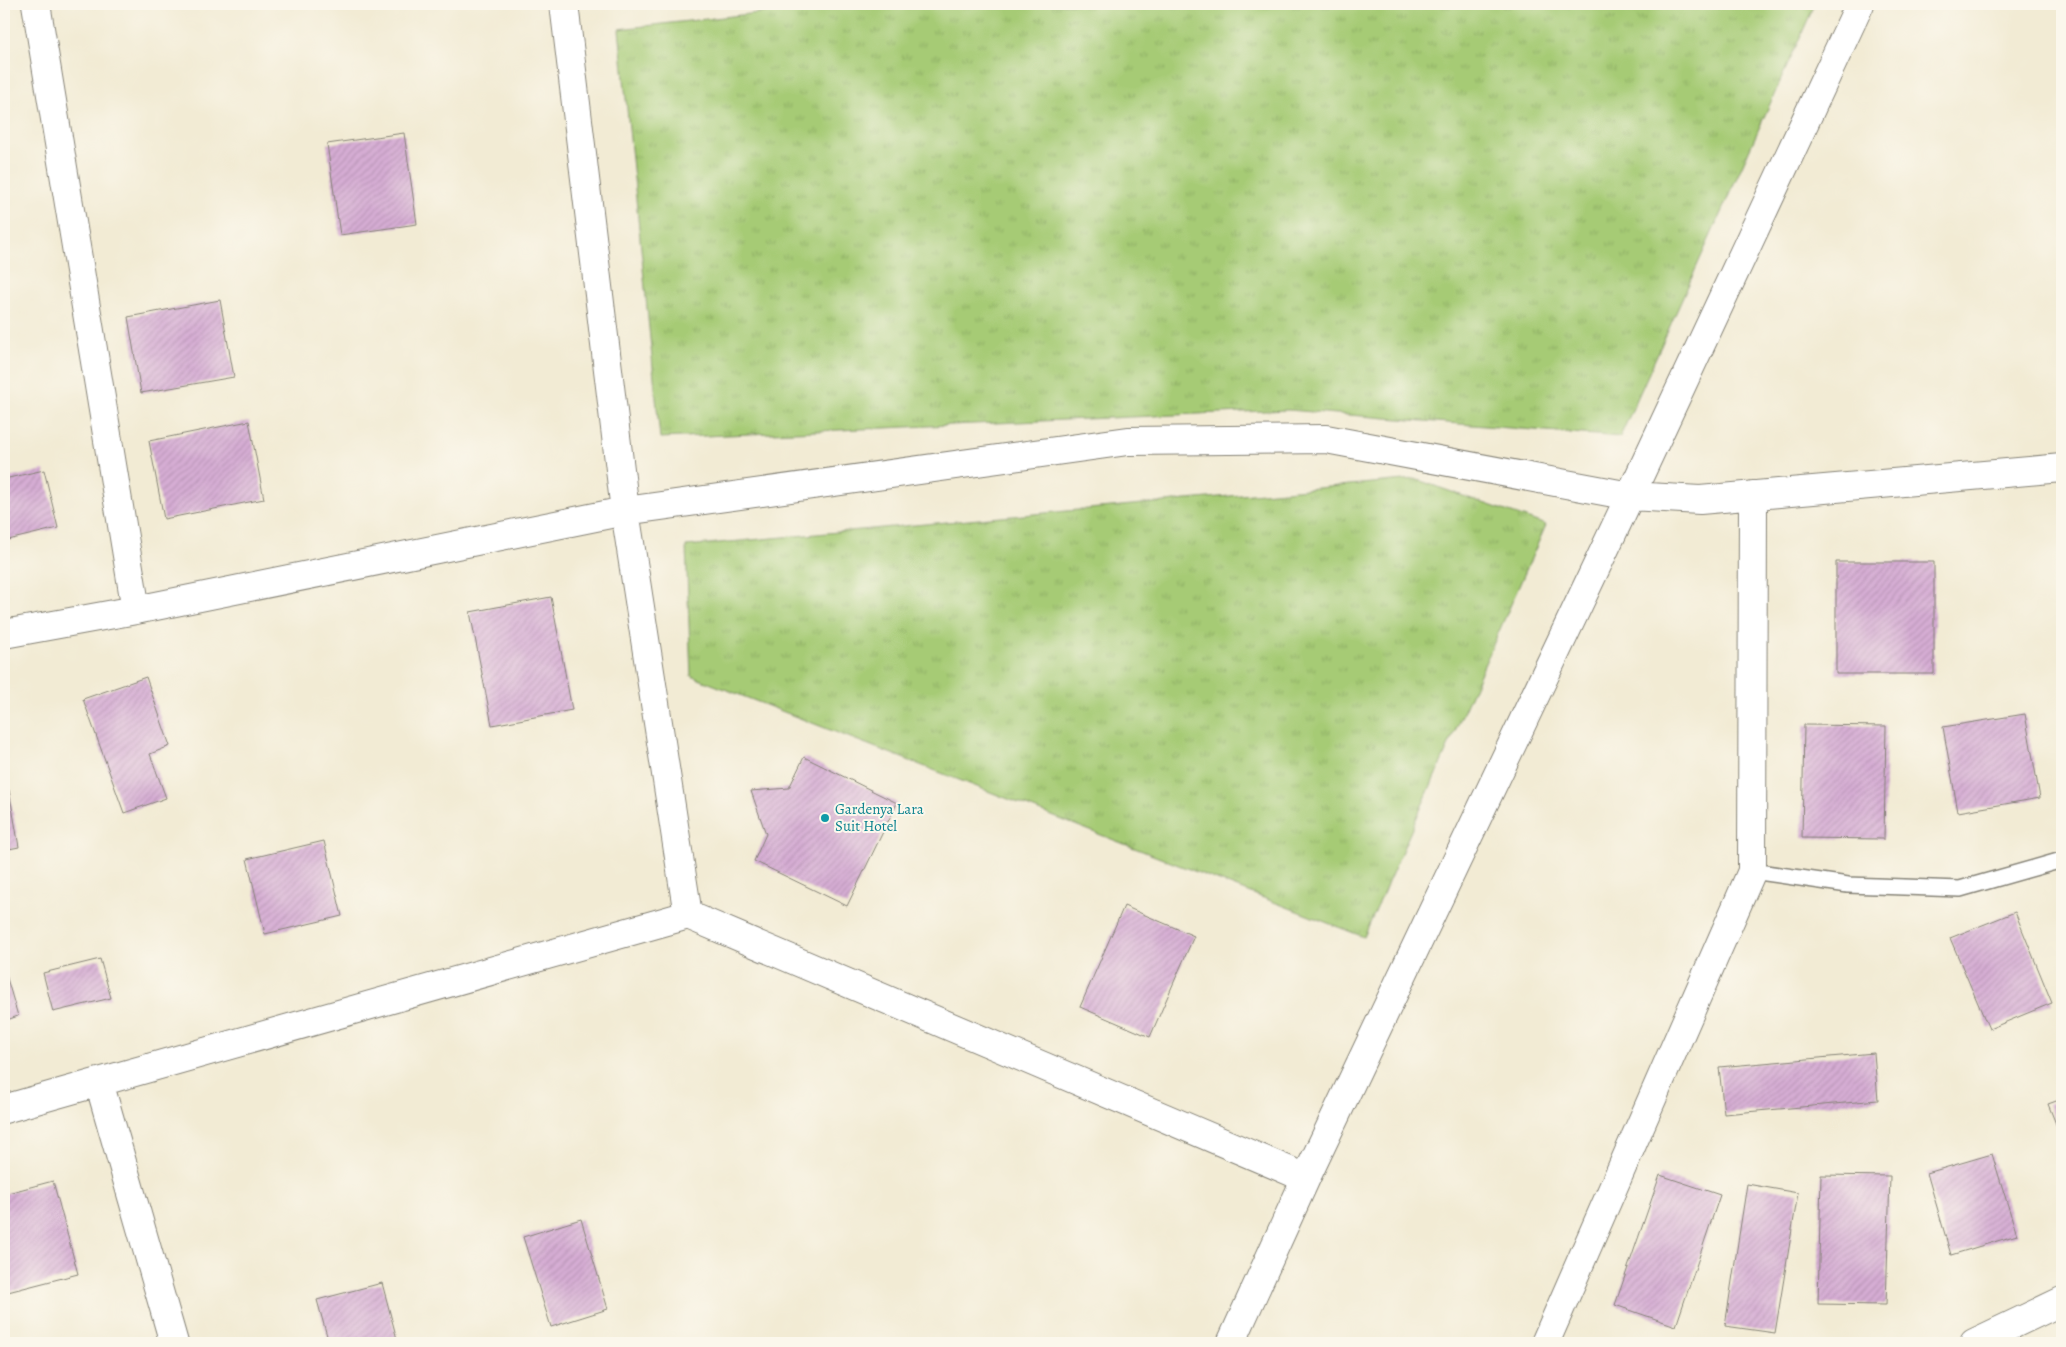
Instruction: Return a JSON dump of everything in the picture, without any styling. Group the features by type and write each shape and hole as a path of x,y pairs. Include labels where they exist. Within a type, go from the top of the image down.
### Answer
{"street":[{"path":"36,4 136,610"},
{"path":"564,4 625,511 688,915"},
{"path":"1231,1343 1306,1178 1630,496 1860,4"},
{"path":"4,634 136,610 625,511 1128,441 1326,439 1630,496 1700,500 2062,468"},
{"path":"1545,1343 1752,871 1753,495"},
{"path":"4,1109 688,915 1306,1178"},
{"path":"99,1082 174,1343"},
{"path":"1974,1343 2062,1301"}],"lane":[{"path":"1752,871 1848,885 1960,889 2062,860"}],"green space":[{"path":"836,4 1815,4 1620,437 1288,410 660,438 619,29"},
{"path":"1415,479 1546,525 1364,937 691,676 686,546"}],"building":[{"path":"404,133 417,224 340,235 327,144"},
{"path":"220,300 234,377 141,393 128,317"},
{"path":"249,421 264,499 164,519 149,441"},
{"path":"44,470 58,528 4,541 4,479"},
{"path":"1836,562 1934,562 1934,674 1836,674"},
{"path":"551,597 572,710 492,725 470,612"},
{"path":"146,677 170,746 150,754 166,798 124,813 83,699"},
{"path":"2025,714 2040,798 1958,812 1943,727"},
{"path":"1804,725 1886,726 1884,839 1802,838"},
{"name":"Gardenya Lara Suit Hotel","path":"804,757 897,803 847,906 754,861 766,834 751,791 789,788"},
{"path":"9,790 19,847 4,850 4,791"},
{"path":"324,841 342,916 265,934 247,859"},
{"path":"1124,906 1194,936 1150,1037 1080,1007"},
{"path":"2015,912 2052,1003 1989,1029 1950,938"},
{"path":"100,959 111,998 53,1012 43,973"},
{"path":"6,975 18,1016 4,1021 4,976"},
{"path":"1874,1053 1878,1100 1724,1114 1719,1067"},
{"path":"2062,1099 2062,1139 2048,1104"},
{"path":"1992,1154 2017,1235 1951,1255 1927,1173"},
{"path":"1660,1175 1720,1195 1676,1326 1615,1305"},
{"path":"1821,1175 1890,1176 1886,1305 1818,1304"},
{"path":"53,1181 78,1274 4,1293 4,1194"},
{"path":"1747,1184 1798,1193 1775,1333 1725,1326"},
{"path":"581,1219 608,1309 551,1327 523,1237"},
{"path":"382,1283 398,1343 329,1343 317,1300"}],"place":[{"name":"Gardenya Lara Suit Hotel","path":"825,818"}]}
